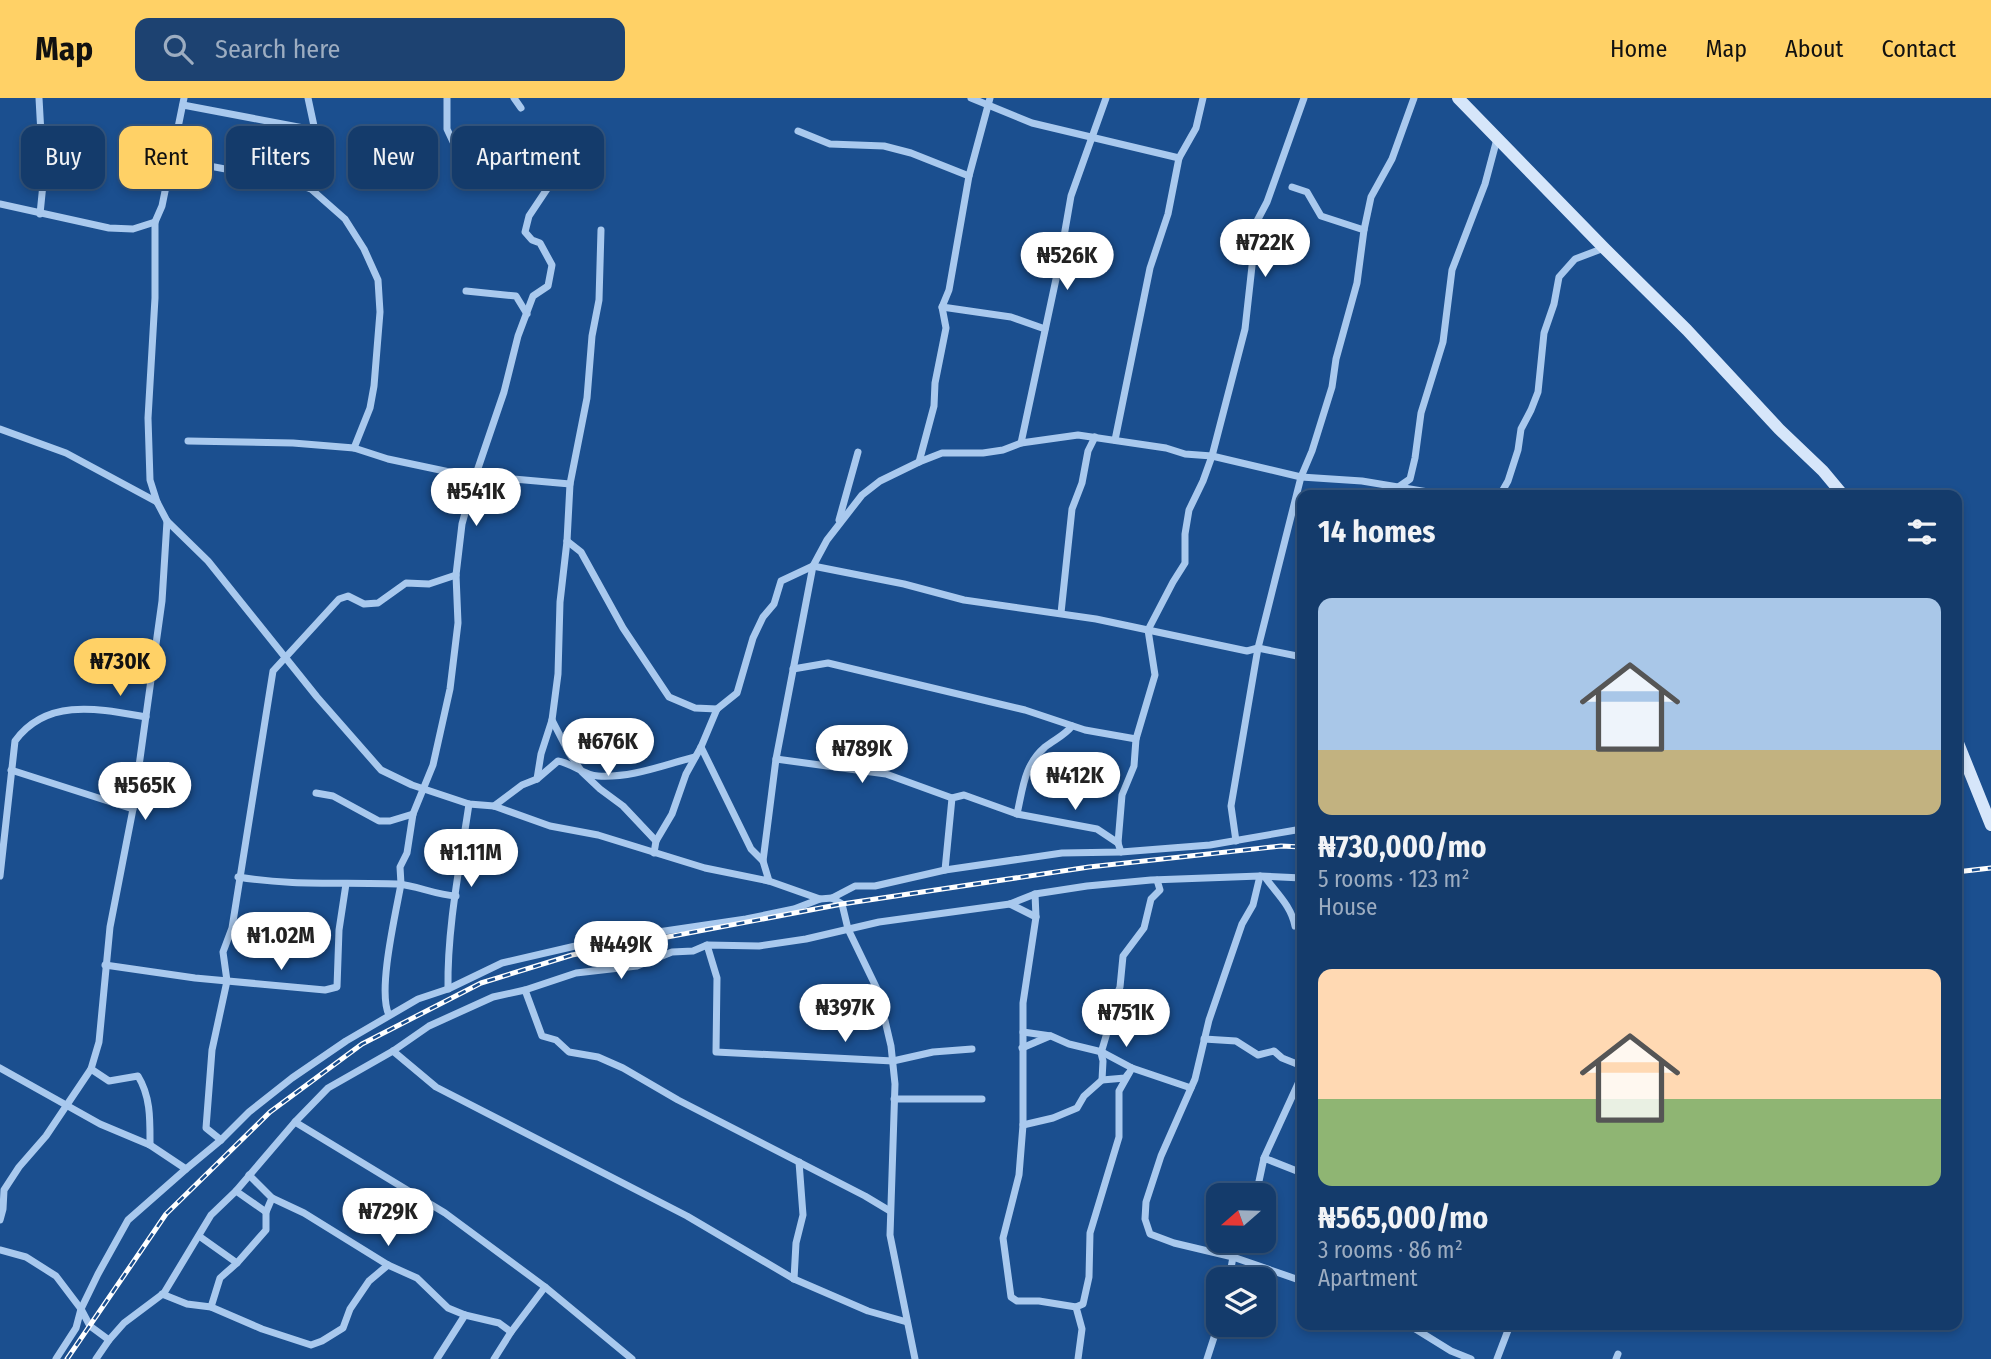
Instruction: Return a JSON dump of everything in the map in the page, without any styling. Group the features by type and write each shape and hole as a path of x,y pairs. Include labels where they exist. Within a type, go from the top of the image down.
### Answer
{"street":[{"path":"39,98 41,134 37,155 44,174 40,214"},
{"path":"308,98 313,126"},
{"path":"447,98 447,129 452,140"},
{"path":"514,98 521,108"},
{"path":"971,98 989,102 1032,123 1180,158"},
{"path":"1021,443 1071,196 1106,98"},
{"path":"1115,440 1150,268 1168,214 1180,158 1196,128 1203,98"},
{"path":"1121,852 1118,843 1122,795 1134,766 1136,739 1155,675 1148,631 1185,563 1185,534 1189,510 1212,456 1245,329 1257,221 1267,202 1304,98"},
{"path":"1298,490 1332,387 1336,359 1357,283 1371,197 1392,159 1414,98"},
{"path":"1458,98 1688,330 1839,490"},
{"path":"178,126 183,101 296,126"},
{"path":"919,462 934,406 935,383 946,328 942,307 949,290 970,176 989,102"},
{"path":"798,131 830,144 884,146 970,176"},
{"path":"1398,490 1410,479 1421,413 1443,342 1452,270 1485,184 1497,139"},
{"path":"1292,187 1307,192 1321,216 1364,230"},
{"path":"166,189 155,222 156,285 148,418 150,480 158,502 167,521 208,561 284,657 381,770 469,804 494,806 550,826 598,835 705,868 769,881 820,899"},
{"path":"311,189 345,219 364,249 378,280 380,312 374,386 370,408 354,448"},
{"path":"389,1014 385,1007 385,988 401,884 400,867 407,853 414,814 433,765 450,689 458,623 456,575 462,524 504,392 518,336 533,296 548,286 552,265 540,243 532,240 525,232 529,216 547,189"},
{"path":"0,204 109,228 133,229 155,222"},
{"path":"537,779 541,754 552,720 558,674 560,601 570,484 587,398 598,300 601,230"},
{"path":"1503,490 1518,450 1521,429 1538,392 1544,333 1559,277 1575,259 1604,248"},
{"path":"466,290 516,296 527,315"},
{"path":"942,307 1011,317 1045,328"},
{"path":"0,429 66,453 158,502"},
{"path":"769,881 763,861 776,759 813,566 837,527 862,495 880,481 942,453 983,453 1003,450 1021,443 1078,435 1166,448 1185,454 1212,456 1301,477 1362,481 1390,490"},
{"path":"1061,613 1072,509 1082,482 1088,451 1095,437"},
{"path":"188,441 293,443 354,448 388,459 475,477 570,484"},
{"path":"837,527 858,452"},
{"path":"1236,841 1231,806 1258,648 1297,493"},
{"path":"0,1220 3,1209 2,1188 46,1136 91,1069 99,1042 110,927 133,808 162,601 167,521"},
{"path":"567,541 581,552 623,628 668,697 695,708 717,709"},
{"path":"654,853 656,841 672,814 686,775 717,709 737,693 753,638 763,617 774,604 781,582 813,566 904,584 964,600 1061,613 1247,651 1258,648 1297,656"},
{"path":"221,1140 206,1128 212,1050 227,981 223,952 232,928 238,877 273,671 339,599 348,596 364,604 378,603 406,583 429,584 456,575"},
{"path":"793,668 828,663 1025,710 1110,736 1136,739"},
{"path":"0,876 15,741 23,730 58,711 90,707 146,717"},
{"path":"552,720 582,772 623,806 656,841"},
{"path":"1017,814 1029,764 1046,746 1065,735 1072,726"},
{"path":"701,747 751,849 763,861"},
{"path":"1962,753 1991,825"},
{"path":"494,806 522,785 537,779 558,761 597,776 649,771 695,757"},
{"path":"776,759 886,774 952,798 964,795 1017,814 1097,829 1118,843"},
{"path":"11,770 133,808"},
{"path":"316,793 333,796 379,821 390,821 414,814"},
{"path":"945,870 952,798"},
{"path":"448,989 456,896 469,804"},
{"path":"56,1359 76,1328 81,1310 98,1274 128,1220 221,1140 249,1112 292,1078 389,1014 502,963 649,932 746,919 794,909 820,899 832,898 855,886 874,886 945,870 1062,853 1121,852 1236,841 1251,836 1297,830"},
{"path":"1110,851 1118,843"},
{"path":"96,1359 108,1340 124,1323 162,1294 211,1215 236,1191 328,1088 393,1051 429,1026 493,997 525,990 576,973 637,966 672,952 694,951 707,945 759,946 829,935 921,915 1010,904 1035,894 1087,886 1157,880 1262,876 1297,878"},
{"path":"1262,876 1285,901 1295,926"},
{"path":"1262,876 1253,905 1242,924 1204,1039 1191,1088 1161,1156 1146,1202 1145,1219 1150,1234 1174,1243 1233,1257 1297,1279"},
{"path":"238,877 267,882 401,884 437,895 456,896"},
{"path":"1102,1080 1101,1052 1112,1006 1120,987 1123,956 1144,928 1151,900 1160,890 1157,880"},
{"path":"106,965 227,981 325,990 337,987 339,930 346,884"},
{"path":"1035,894 1035,917 1023,1003 1023,1125 1019,1175 1003,1238 1009,1289 1011,1297 1017,1301 1039,1301 1076,1307 1083,1304 1089,1277 1090,1233 1119,1136 1119,1091 1132,1068"},
{"path":"832,898 842,904 848,929 878,991 893,1061 890,1235 915,1359"},
{"path":"1010,904 1035,917"},
{"path":"707,945 717,978 716,1052 893,1061 933,1052 972,1049"},
{"path":"525,990 542,1036 556,1040 569,1052 598,1057 623,1068 678,1100 890,1211"},
{"path":"1023,1032 1051,1035 1069,1044 1101,1052 1132,1068 1191,1088"},
{"path":"1022,1048 1051,1035"},
{"path":"1204,1039 1236,1041 1258,1055 1274,1051 1282,1058 1297,1064"},
{"path":"393,1051 436,1087 687,1216 794,1279 868,1311 907,1322"},
{"path":"0,1068 100,1124 150,1146 186,1169"},
{"path":"1023,1125 1053,1118 1077,1108 1084,1097 1102,1080 1125,1078 1132,1068"},
{"path":"91,1069 109,1081 138,1076 146,1089 150,1116 150,1146"},
{"path":"1259,1183 1264,1158 1297,1086"},
{"path":"894,1099 982,1099"},
{"path":"295,1122 445,1213 545,1287 632,1359"},
{"path":"1264,1158 1297,1170"},
{"path":"794,1279 796,1243 803,1215 799,1162"},
{"path":"249,1175 272,1198 304,1213 388,1265 417,1278 448,1308 465,1315 499,1322 511,1332"},
{"path":"236,1191 266,1212"},
{"path":"211,1307 220,1278 237,1263 265,1230 266,1212 272,1198"},
{"path":"199,1236 237,1263"},
{"path":"0,1250 26,1257 56,1276 90,1326 108,1340"},
{"path":"1231,1267 1234,1253"},
{"path":"162,1294 187,1304 211,1307 281,1336 311,1345 323,1342 343,1328 350,1309 369,1281 388,1265"},
{"path":"494,1359 545,1287"},
{"path":"1076,1307 1082,1329 1077,1359"},
{"path":"437,1359 465,1315"},
{"path":"1417,1330 1451,1351 1471,1359"},
{"path":"1497,1359 1508,1330"},
{"path":"1207,1359 1214,1337"}],"railway":[{"path":"67,1359 166,1214 270,1112 362,1044 481,983 572,955 842,904 1089,867 1281,846 1297,847"},
{"path":"1962,871 1991,868"}]}
